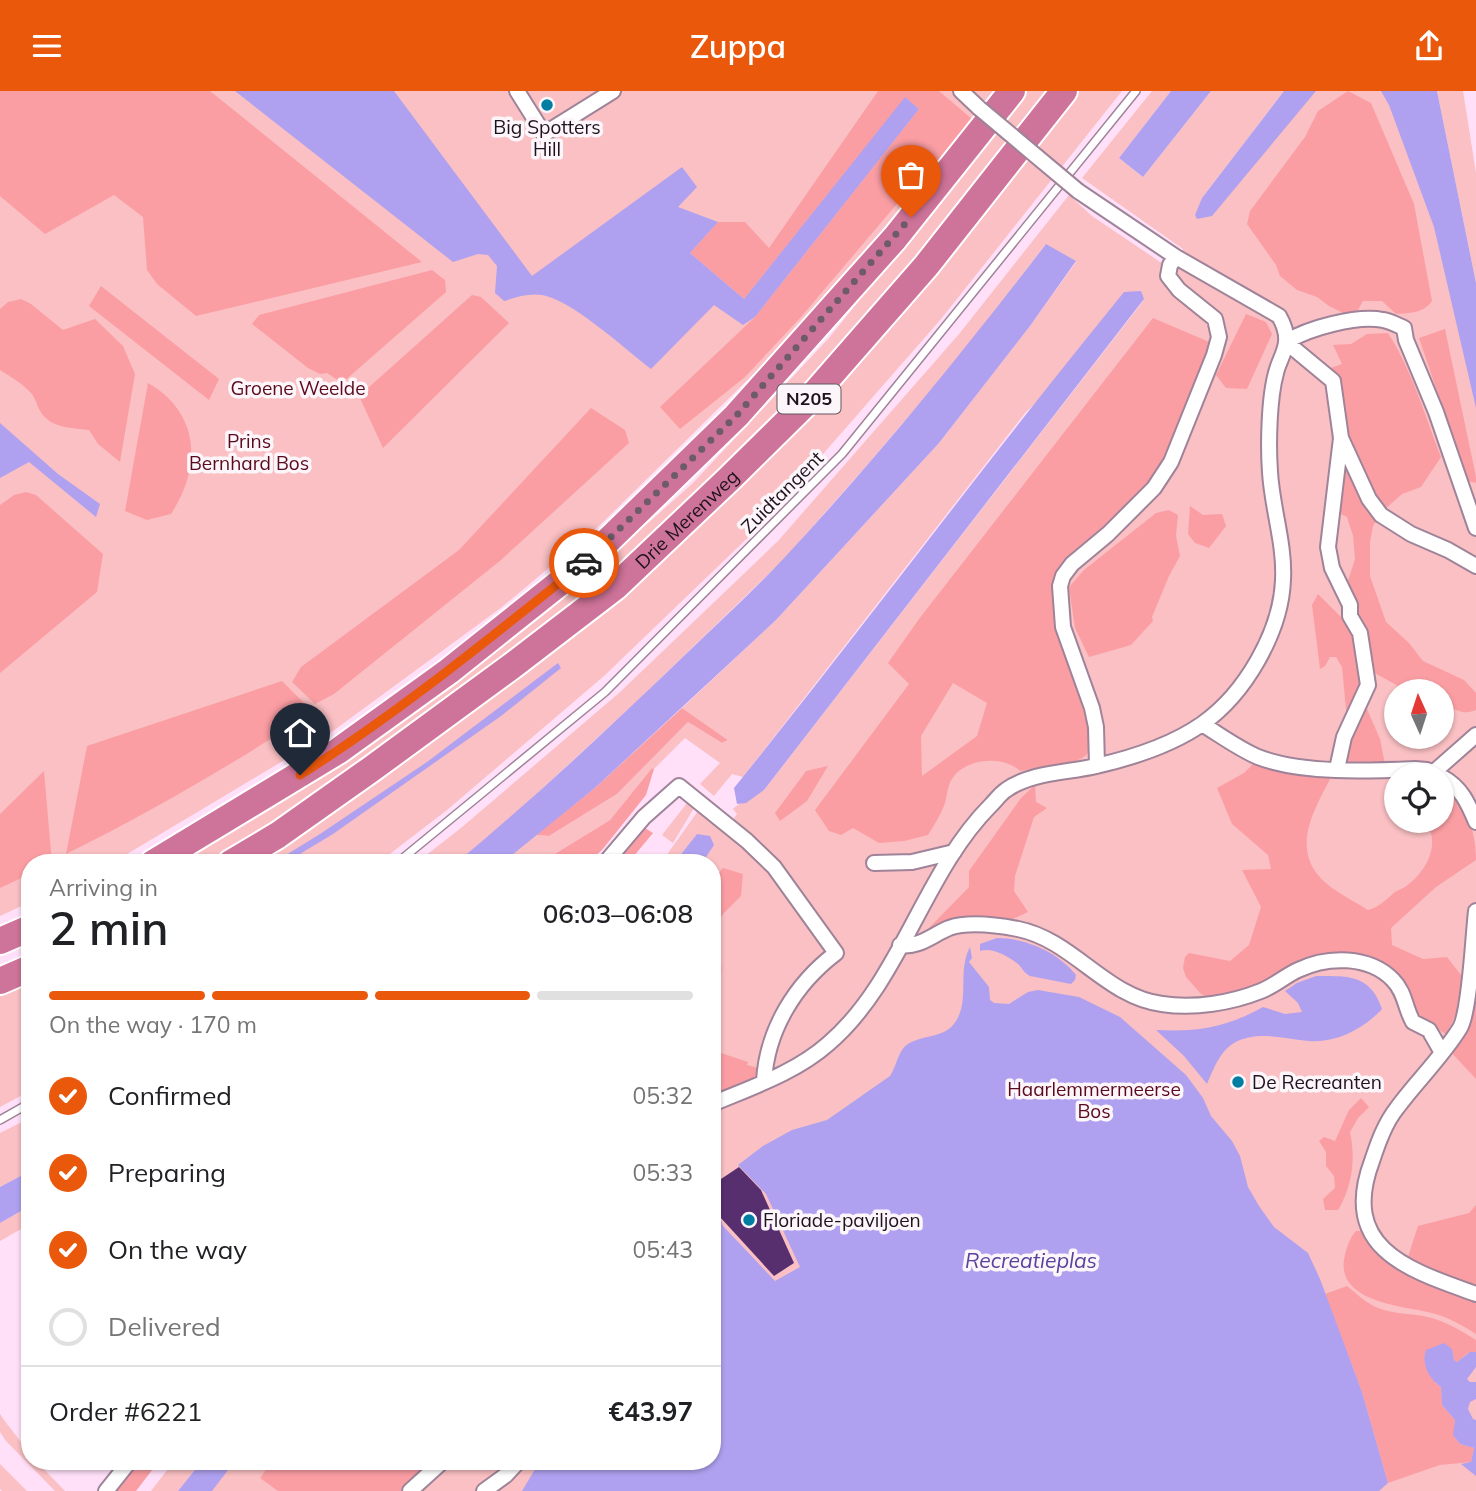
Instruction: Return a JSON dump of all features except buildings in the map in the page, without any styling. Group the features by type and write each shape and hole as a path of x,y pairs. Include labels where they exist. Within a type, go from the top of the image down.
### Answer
{"highway":[{"name":"Drie Merenweg","path":"168,854 338,751 449,671 587,561 745,406 895,238 1012,91"},
{"name":"Drie Merenweg","path":"246,854 278,835 370,770 615,587 808,401 926,266 1064,91"},
{"path":"0,941 21,932"},
{"path":"0,981 21,972"}],"street":[{"path":"517,91 544,134 613,91"},
{"path":"721,1100 799,1066 831,1042 864,1003 972,824 1006,790 1033,778 1097,766 1142,752 1202,724 1238,689 1255,666 1271,635 1279,607 1283,581 1282,552 1270,473 1275,375 1286,342 1279,316 1176,257 1078,191 961,91"},
{"path":"1097,766 1096,727 1092,708 1063,627 1060,586 1063,576 1072,564 1108,534 1154,488 1171,462 1214,355 1219,337 1215,319 1179,290 1168,275 1170,265 1176,257"},
{"path":"1286,342 1297,335 1314,330 1368,319 1384,320 1404,328 1406,340 1425,383 1476,528"},
{"path":"1286,342 1333,381 1341,438 1328,547 1332,568 1350,605 1350,616 1360,633 1368,685 1344,737 1337,769"},
{"path":"1341,438 1369,499 1381,516 1410,534 1448,549 1476,566"},
{"path":"1202,724 1258,757 1292,765 1384,769"},
{"path":"1450,763 1476,735"},
{"path":"1454,784 1464,797 1476,822"},
{"path":"613,854 644,817 679,786 747,841 774,867 836,953 798,988 783,1014 765,1058 764,1081"},
{"path":"874,863 912,862 954,852"},
{"path":"1476,911 1472,992 1461,1026 1395,1109 1368,1173 1362,1206 1369,1229 1379,1244 1393,1257 1413,1269 1476,1294"},
{"path":"900,945 923,942 949,928 962,925 1018,929 1048,939 1128,994 1145,1001 1184,1006 1233,1000 1254,994 1311,964 1342,960 1358,962 1377,968 1392,979 1402,991 1413,1022 1429,1030 1441,1051"},
{"path":"106,1491 123,1470"},
{"path":"410,1491 433,1470"},
{"path":"484,1491 511,1470"}],"lane":[{"name":"Zuidtangent","path":"408,854 605,692 842,454 1136,91"},
{"path":"0,1120 21,1108"}],"green space":[{"name":"Groene Weelde","path":"0,91 1008,91 988,101 853,266 778,350 600,525 502,607 333,731 127,854 21,854 21,906 0,916"},
{"path":"1027,91 1052,91 877,311 723,475 551,632 234,854 194,854 350,757 458,681 550,610 692,484 829,338"},
{"path":"1074,91 1122,91 941,319 761,525 604,676 447,810 390,854 262,854 384,778 576,634 740,486"},
{"name":"Haarlemmermeerse Bos","path":"1152,91 1171,91 1119,158 1143,177 1211,91 1284,91 1202,198 1309,91 1389,91 1426,154 1476,363 1476,1491 204,1491 220,1470 721,1470 721,854 699,854 697,834 681,854 667,854 698,811 724,832 737,814 733,809 764,790 1144,300 1025,413 743,777 732,774 714,796 700,784 720,763 685,738 652,768 610,820 555,854 513,854 535,835 549,836 617,794 688,722 722,743 728,740 682,708 776,620 939,443 1076,262 1045,245 962,354 784,559 637,701 505,823 467,854 428,854 619,693 778,541 959,334 1069,195 1092,216 1169,268 1183,249 1082,178"},
{"path":"1437,91 1463,91 1476,173 1476,283"},
{"path":"687,803 694,808 673,843 662,835"},
{"path":"21,982 21,1096 0,1107 0,992"},
{"path":"21,1122 21,1176 0,1187 0,1133"},
{"path":"21,1211 21,1229 0,1241 0,1223"},
{"path":"0,1414 21,1443 21,1456 6,1441 0,1432"},
{"path":"0,1464 27,1491 0,1489"},
{"path":"34,1470 45,1470 65,1491 55,1491"},
{"path":"167,1470 195,1470 178,1491 151,1491"}],"shaded area":[{"path":"0,91 210,91 422,262 196,316 157,284 147,270 143,217 114,195 45,234 0,196"},
{"path":"878,91 939,91 979,125 946,163 935,159 801,317 745,377 680,429 660,407 755,317 919,109 905,98 744,299 690,253 718,222 745,222 769,248"},
{"path":"1348,91 1371,103 1414,204 1432,301 1416,312 1396,314 1382,301 1363,301 1354,317 1351,317 1317,297 1297,290 1280,276 1276,265 1247,224 1250,211 1305,137 1318,111"},
{"path":"432,270 445,280 446,292 342,383 327,373 320,374 308,368 252,324 259,315"},
{"path":"101,286 219,379 209,400 89,306"},
{"path":"472,295 481,297 509,323 383,448 359,396"},
{"path":"21,299 63,330 95,319 123,346 135,374 120,462 98,444 89,430 61,426 48,420 30,392 0,370 0,309 8,302"},
{"path":"1246,314 1266,322 1272,334 1247,389 1226,388 1216,375"},
{"path":"1153,318 1214,344 1167,461 1152,486 1057,585 1085,700 1090,743 1087,754 1074,762 1020,771 1013,766 994,761 966,767 950,782 944,806 928,835 879,843 853,828 841,835 829,831 815,810 909,684 888,663 919,619","holes":["953,683 987,703 977,736 922,776 921,736"]},
{"path":"1445,329 1476,483 1462,480 1460,459 1419,338"},
{"path":"1388,333 1411,378 1441,457 1421,487 1402,494 1384,510 1352,454 1346,437 1338,385 1328,369 1342,364 1333,345 1351,344 1367,334"},
{"path":"148,383 165,395 178,410 191,442 191,460 188,478 171,514 147,520 125,511"},
{"path":"591,408 625,430 629,443 501,560 334,694 315,704 292,682 301,667 459,550"},
{"path":"1345,462 1377,519 1370,542 1370,576 1386,622 1409,643 1423,661 1464,680 1476,693 1476,710 1466,712 1454,709 1454,679 1386,679 1371,671 1346,587 1355,559 1353,536 1347,517 1335,511"},
{"path":"26,492 36,495 103,554 97,592 0,673 0,505 14,495"},
{"path":"1190,506 1203,515 1222,514 1226,526 1209,548 1195,543 1188,534"},
{"path":"1169,510 1178,515 1176,536 1180,556 1169,576 1152,617 1153,621 1131,645 1089,657 1075,628 1069,587 1084,570 1156,513"},
{"path":"1318,594 1358,634 1362,684 1347,720 1342,667 1336,657 1330,657 1320,669 1312,605"},
{"path":"282,681 313,712 191,787 66,854 87,746"},
{"path":"682,708 728,740 722,743 688,722 617,794 549,836 535,835 596,787"},
{"path":"1364,708 1367,709 1380,739 1385,763 1348,764 1343,760 1347,740"},
{"path":"1256,761 1332,775 1310,822 1307,834 1309,859 1326,883 1368,910 1380,905 1419,874 1432,848 1431,833 1454,833 1454,795 1457,798 1472,828 1476,860 1436,887 1391,928 1392,945 1423,959 1447,957 1464,979 1458,1008 1446,1034 1418,1019 1364,957 1233,996 1208,997 1201,994 1186,977 1183,968 1185,957 1189,953 1230,961 1249,945 1261,907 1242,870 1271,869 1268,855 1232,824 1217,788 1244,773"},
{"path":"828,766 807,801 780,821 775,813 806,771"},
{"path":"652,768 654,769 646,795 598,854 555,854 610,820"},
{"path":"44,771 51,854 21,854 21,878 0,888 0,814"},
{"path":"1035,785 1036,802 1047,808 1034,817 1015,876 1014,891 1028,912 1004,923 927,936 929,928 969,887 969,871 1021,798"},
{"path":"645,828 653,833 636,854 623,854"},
{"path":"723,868 743,874 741,896 721,917"},
{"path":"1476,999 1476,1079 1449,1050 1468,1025"},
{"path":"721,1053 758,1068 756,1079 721,1093"},
{"path":"1361,1098 1369,1107 1358,1118 1350,1132 1353,1162 1347,1192 1338,1210 1325,1210 1323,1199 1335,1188 1334,1176 1326,1166 1326,1152 1319,1141 1324,1137 1335,1141 1349,1110"},
{"path":"1476,1205 1476,1289 1407,1260 1418,1226 1469,1213"},
{"path":"1356,1231 1363,1231 1372,1244 1476,1300 1476,1334 1438,1315 1376,1300 1351,1285 1345,1274 1344,1260 1348,1244"},
{"path":"1347,1286 1378,1308 1432,1318 1455,1327 1476,1340 1476,1352 1468,1353 1457,1362 1453,1355 1435,1383 1441,1387 1442,1405 1455,1420 1454,1436 1460,1444 1474,1448 1471,1462 1440,1465 1388,1483 1362,1392 1325,1294"},
{"path":"132,1470 152,1470 136,1491 116,1491"},
{"path":"266,1470 419,1470 401,1491 278,1491 260,1478"}],"water":[{"path":"235,91 394,91 532,276 682,167 697,187 678,207 718,222 690,253 744,299 905,97 919,109 755,317 743,325 714,305 651,369 583,315 554,299 532,295 504,301 495,293 497,266 488,255 478,254 453,262"},
{"path":"1171,91 1211,91 1143,177 1119,158"},
{"path":"1284,91 1316,91 1212,216 1197,219 1195,215 1202,198"},
{"path":"1381,91 1437,91 1476,283 1476,408 1434,227 1389,105"},
{"path":"1046,244 1076,261 1030,326 939,443 776,620 596,787 513,854 466,854 602,734 785,557 853,481"},
{"path":"1141,291 1144,299 764,790 746,803 737,804 734,788 1026,415 1124,292"},
{"path":"0,423 58,474 100,504 96,517 29,462 0,478"},
{"path":"558,663 561,668 501,716 333,834 300,854 288,854 320,834 427,762"},
{"path":"697,834 710,836 714,845 708,854 681,854"},
{"path":"997,938 1030,944 1050,953 1069,967 1076,975 1075,980 1071,984 1030,976 1005,955 990,950 980,951 980,944"},
{"name":"Recreatieplas","path":"970,947 972,958 969,962 989,987 990,1000 994,1003 1009,1004 1028,992 1038,990 1079,997 1120,1017 1186,1075 1203,1098 1211,1116 1232,1141 1240,1156 1248,1187 1259,1206 1274,1227 1308,1253 1362,1392 1388,1483 1379,1491 522,1491 535,1470 721,1470 721,1221 775,1281 800,1267 766,1194 738,1165 763,1146 792,1130 827,1120 890,1076 902,1050 908,1044 940,1034 951,1027 962,1004 966,956"},
{"path":"1316,976 1348,977 1364,983 1371,989 1382,1009 1367,1023 1330,1040 1309,1041 1262,1036 1243,1039 1225,1051 1207,1084 1184,1056 1156,1030 1211,1027 1236,1020 1263,1007 1285,1014 1302,1012 1298,1003 1285,991"},
{"path":"21,1176 21,1211 0,1223 0,1187"},
{"path":"1444,1343 1452,1349 1457,1362 1470,1352 1476,1352 1476,1367 1467,1379 1476,1382 1476,1399 1470,1402 1468,1409 1476,1420 1476,1476 1461,1464 1471,1462 1474,1448 1460,1444 1453,1435 1455,1420 1442,1405 1441,1387 1433,1380 1425,1366 1426,1350"},
{"path":"195,1470 228,1470 212,1491 178,1491"}],"way so far":[{"path":"584,563 736,416 911,217"}],"place":[{"name":"Big Spotters Hill","path":"547,105"},
{"name":"De Recreanten","path":"1238,1082"},
{"name":"Floriade-paviljoen","path":"749,1220"}],"route":[{"path":"300,775 449,671 584,563"}],"park label":[{"name":"Prins Bernhard Bos","path":"249,452"}]}
